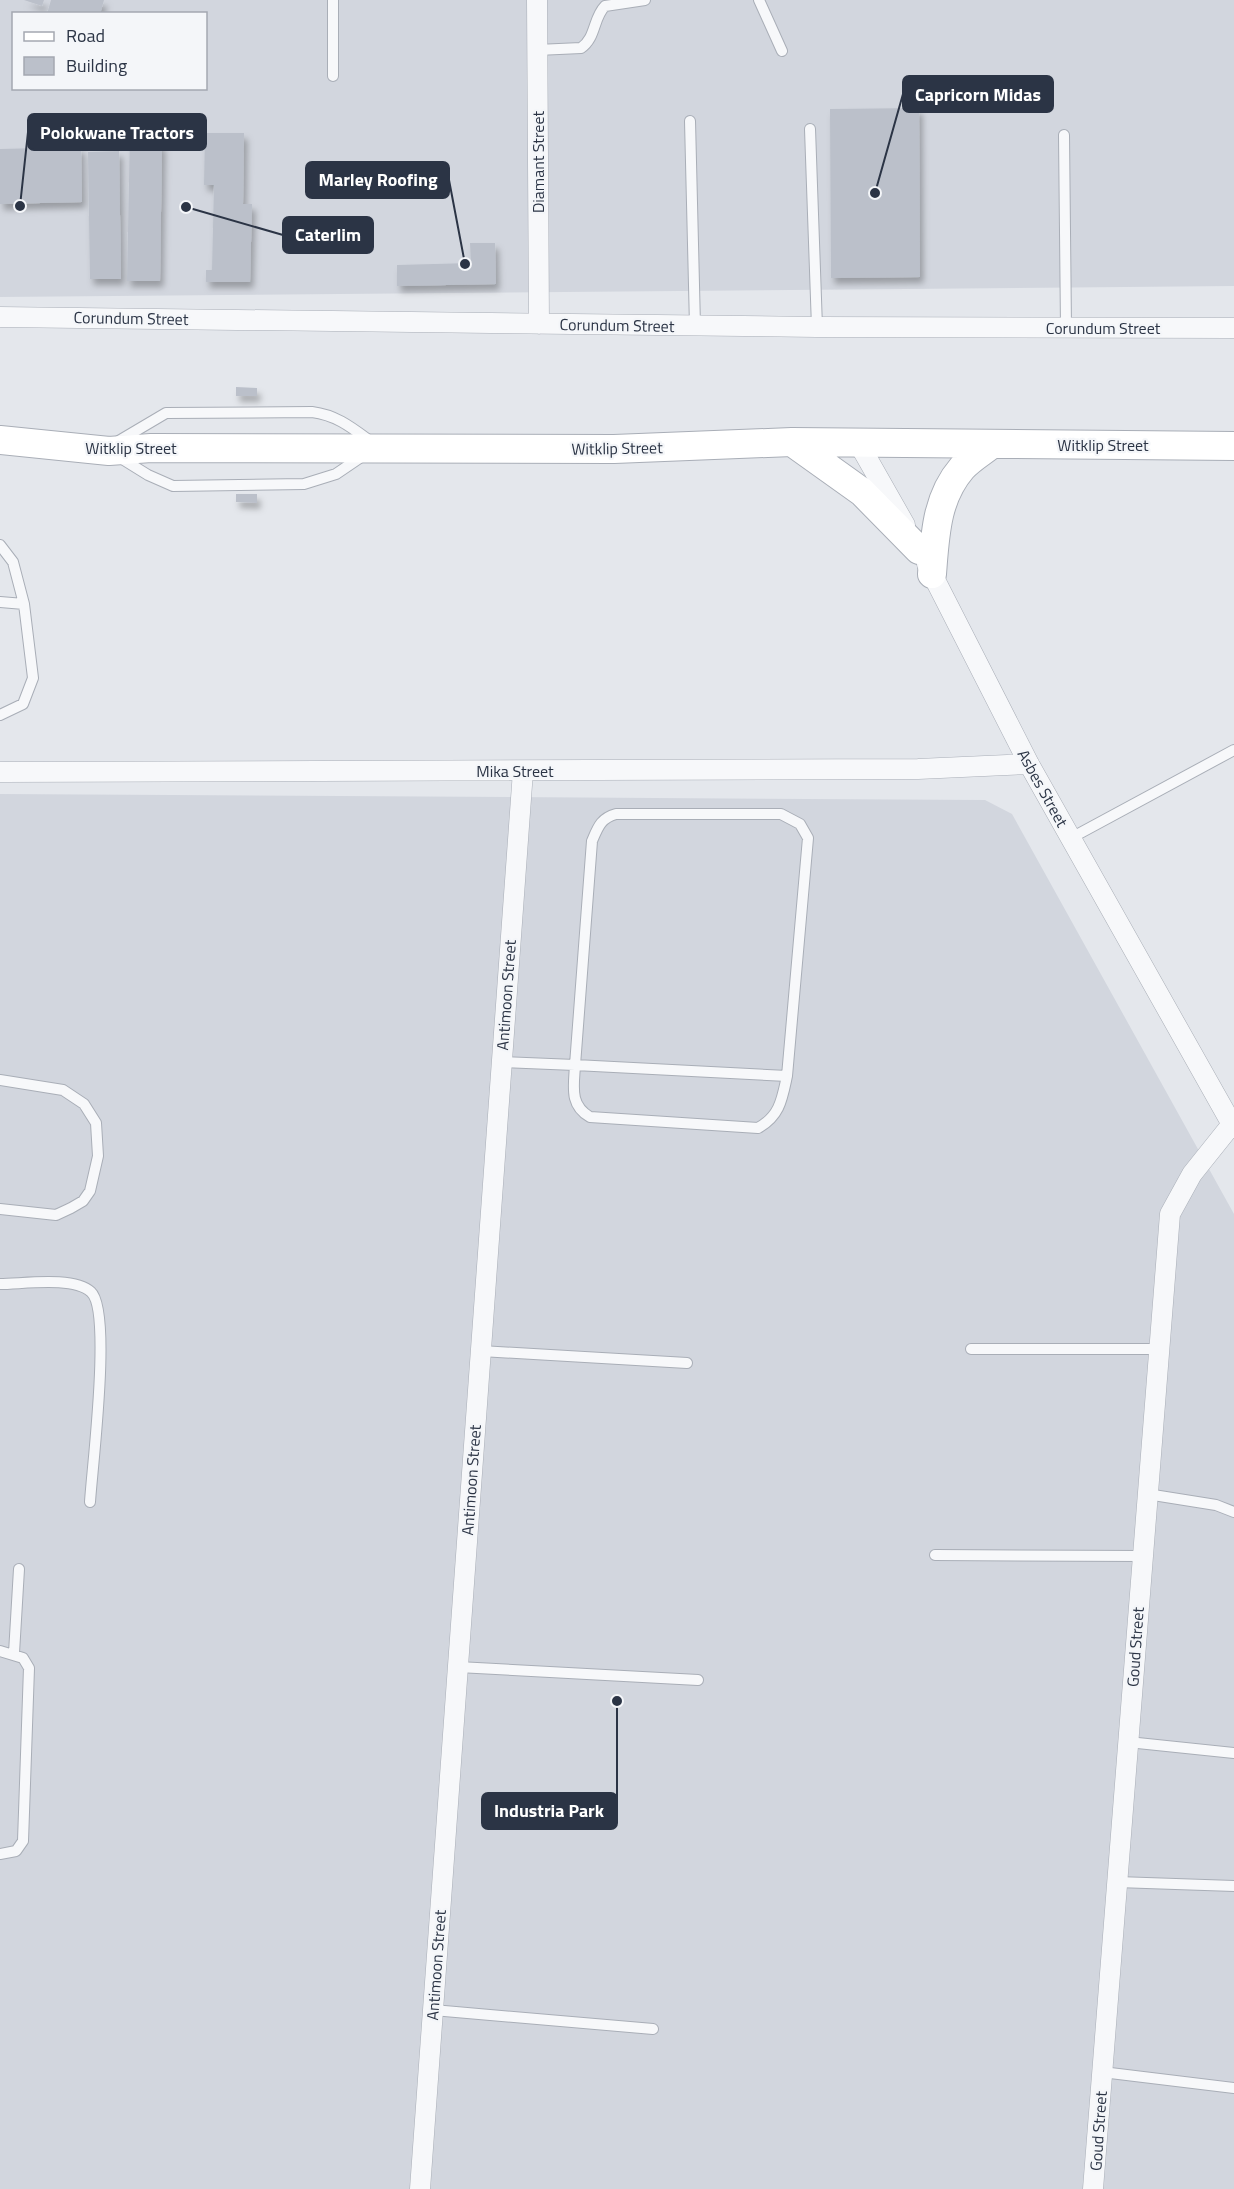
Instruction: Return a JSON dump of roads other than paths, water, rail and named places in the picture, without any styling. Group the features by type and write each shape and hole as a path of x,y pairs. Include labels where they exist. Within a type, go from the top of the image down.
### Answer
{"main road":[{"name":"Witklip Street","path":"0,440 107,451 151,448 614,449 792,442 1234,446"},
{"path":"792,442 862,492 925,562"},
{"path":"925,562 936,521 948,490 963,467 992,444"}],"street":[{"name":"Diamant Street","path":"537,0 539,324"},
{"name":"Corundum Street","path":"0,317 695,326 1234,328"},
{"name":"Asbes Street","path":"859,444 925,562 1029,764 1233,1126"},
{"name":"Mika Street","path":"0,772 918,769 1029,764"},
{"name":"Antimoon Street","path":"420,2189 523,771"},
{"name":"Goud Street","path":"1093,2189 1170,1214 1192,1174 1233,1126"}],"lane":[{"path":"333,0 333,76"},
{"path":"537,50 581,48 589,41 597,16 606,6 611,3 645,0"},
{"path":"759,0 782,51"},
{"path":"690,121 695,326"},
{"path":"810,129 817,327"},
{"path":"1064,135 1066,328"},
{"path":"107,451 148,475 173,486 304,484 336,474 377,448"},
{"path":"0,545 13,562 24,604 33,678 28,697 23,704 0,715"},
{"path":"0,602 24,604"},
{"path":"1071,838 1234,750"},
{"path":"616,814 781,814 800,824 808,838 787,1076 781,1107 775,1117 758,1128 590,1117 580,1111 574,1101 575,1065 592,841 599,824 606,817 616,814"},
{"path":"501,1062 787,1076"},
{"path":"0,1080 63,1090 84,1104 96,1123 98,1156 90,1191 83,1201 71,1208 56,1215 0,1209"},
{"path":"0,1284 68,1283 90,1292 96,1299 102,1335 90,1502"},
{"path":"971,1349 1158,1349"},
{"path":"481,1351 687,1363"},
{"path":"1147,1494 1216,1505 1234,1512"},
{"path":"935,1555 1142,1556"},
{"path":"14,1653 19,1569"},
{"path":"0,1651 14,1653 23,1658 29,1668 23,1840 16,1851 0,1854"},
{"path":"458,1667 698,1680"},
{"path":"1128,1742 1234,1753"},
{"path":"1117,1882 1234,1886"},
{"path":"433,2010 653,2028"},
{"path":"1102,2072 1234,2088"}],"place":[{"name":"Capricorn Midas","path":"875,193"},
{"name":"Polokwane Tractors","path":"20,206"},
{"name":"Caterlim","path":"186,207"},
{"name":"Marley Roofing","path":"465,264"},
{"name":"Industria Park","path":"617,1701"}]}
